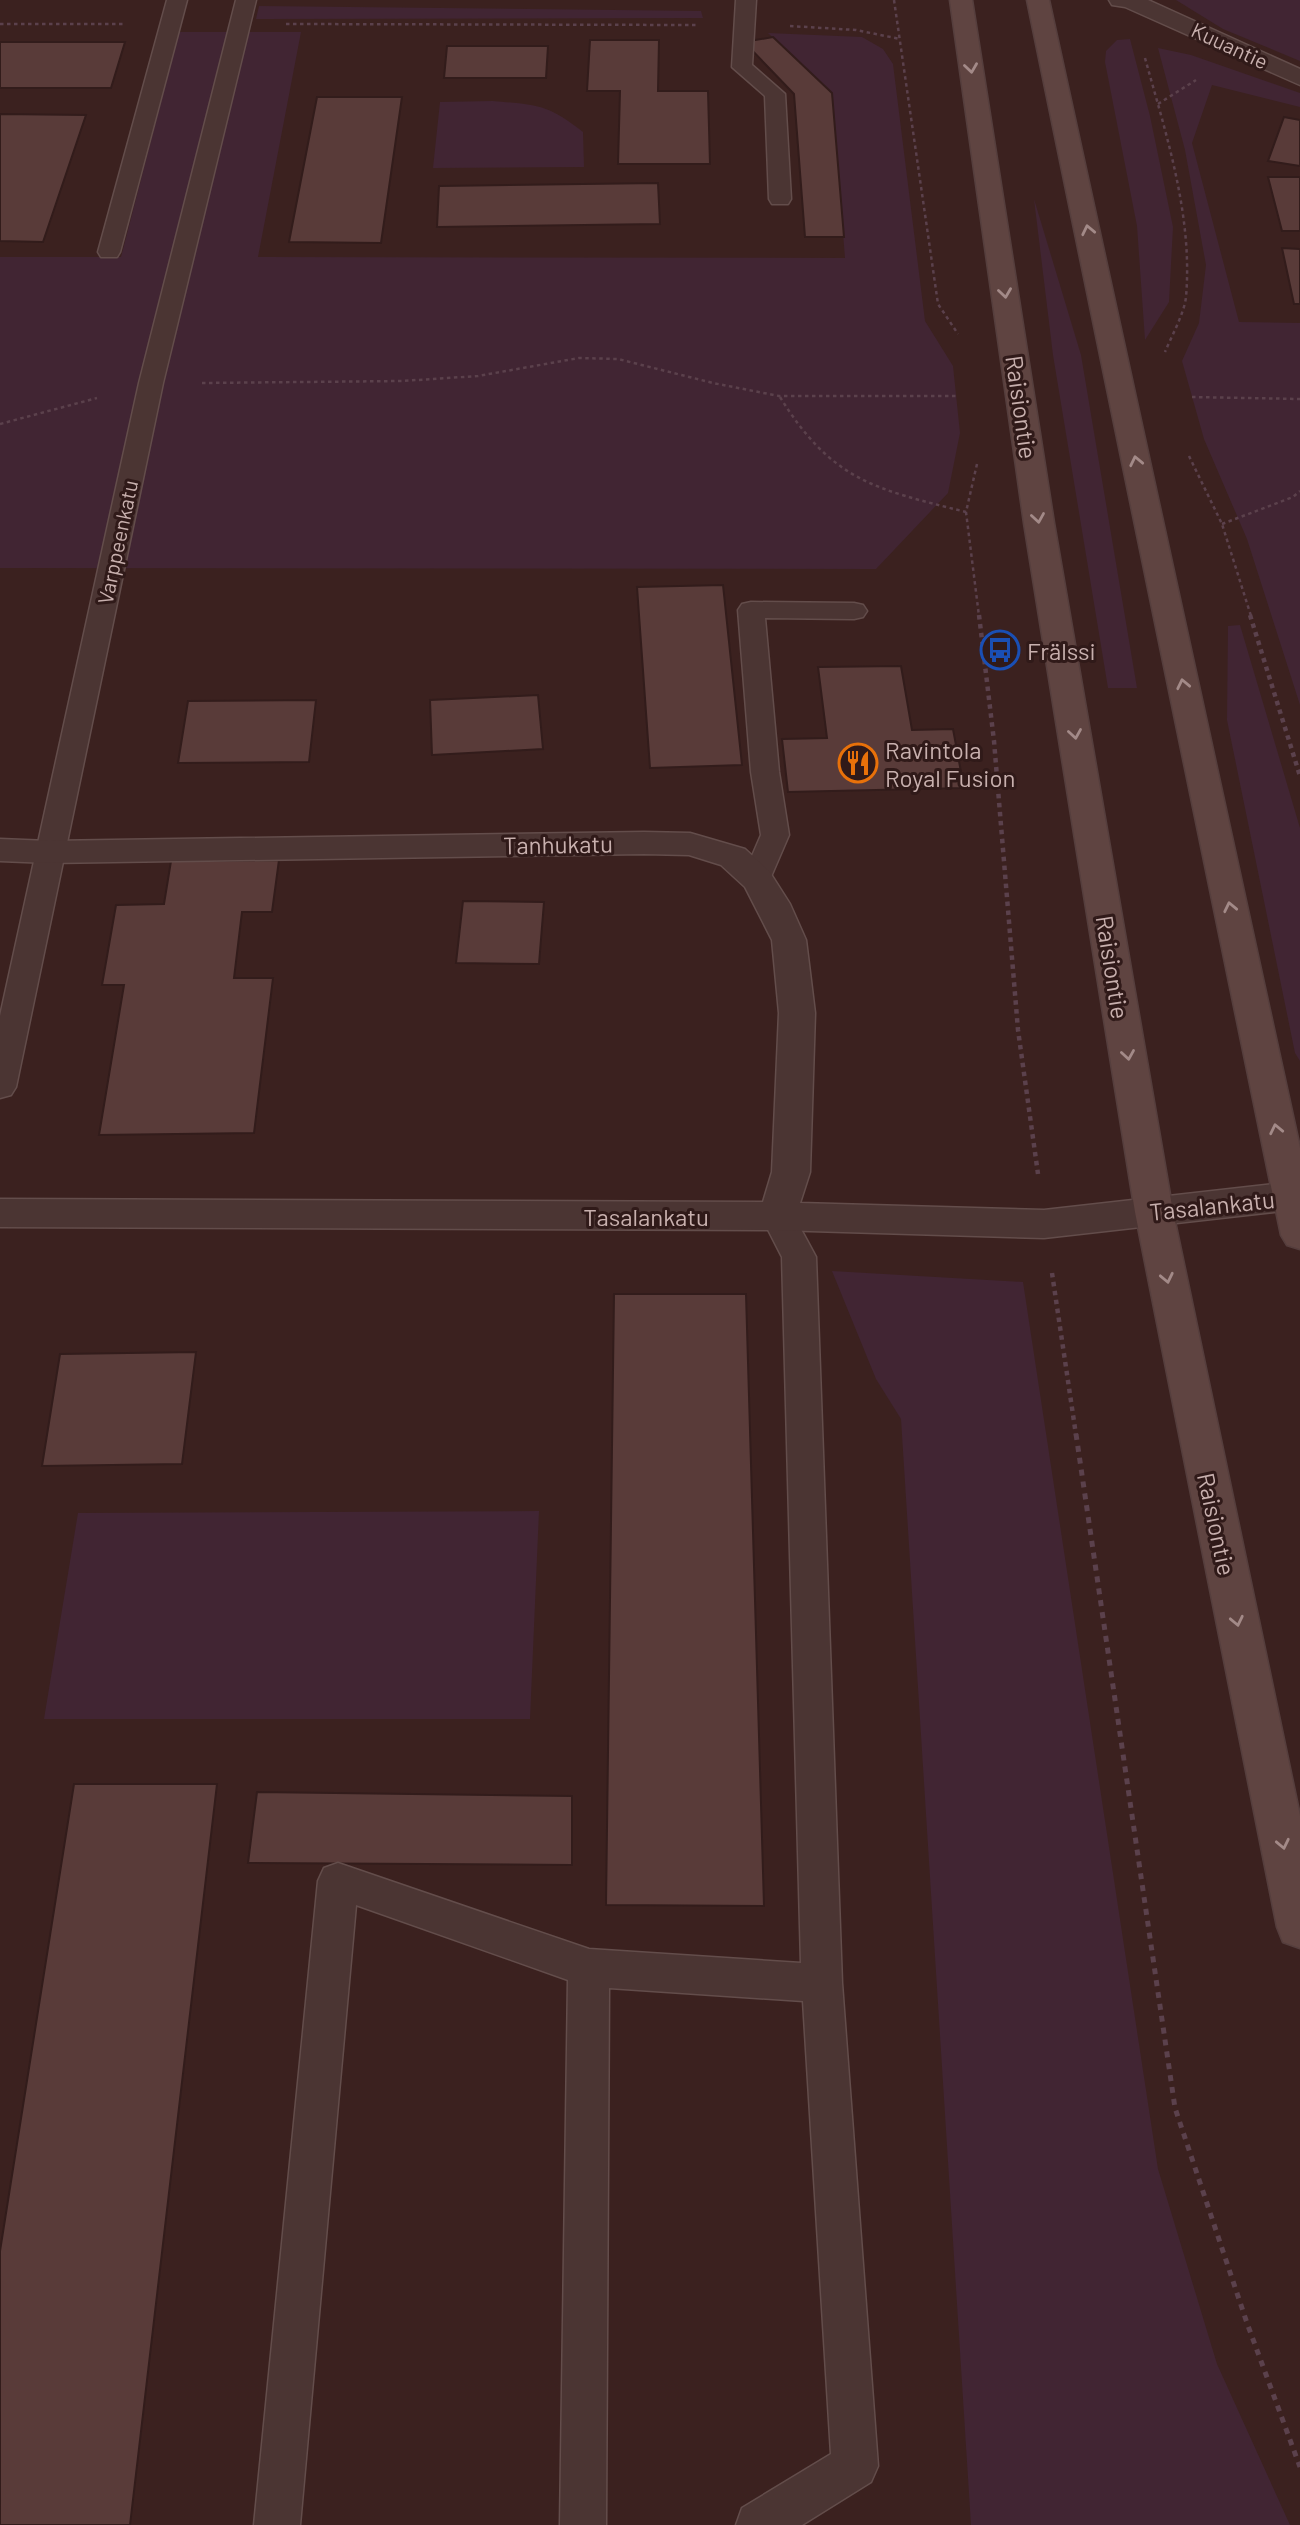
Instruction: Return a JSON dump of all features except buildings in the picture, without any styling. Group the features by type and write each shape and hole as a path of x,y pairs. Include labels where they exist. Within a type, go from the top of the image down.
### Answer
{"main road":[{"name":"Raisiontie","path":"961,0 1039,523 1154,1212 1300,1927"},
{"path":"1038,0 1295,1196 1300,1235"}],"street":[{"name":"Kuuantie","path":"1120,0 1129,0 1300,78"},
{"name":"Tanhukatu","path":"0,850 50,852 690,844 733,857 757,879 773,904 789,940 797,1013 791,1172 776,1216"},
{"name":"Tasalankatu","path":"0,1213 776,1216 1044,1224 1295,1196"}],"lane":[{"path":"108,252 177,0"},
{"path":"746,0 742,68 775,94 780,200"},
{"name":"Varppeenkatu","path":"0,1087 151,383 243,12"},
{"path":"757,879 775,835 766,782 751,610 854,611"},
{"path":"759,2525 855,2466 822,1983 799,1257 776,1216"},
{"path":"277,2525 338,1881 589,1968 822,1983"},
{"path":"583,2525 589,1968"}],"path":[{"path":"1129,0 1166,133 1184,223 1186,299 1160,362"},
{"path":"243,12 745,25 856,30 900,39"},
{"path":"0,24 170,24"},
{"path":"0,424 151,383 402,381 478,376 579,358 618,359 713,383 779,396 958,396"},
{"path":"779,396 803,434 827,458 869,483 921,501 967,512"},
{"path":"1192,397 1300,399"},
{"path":"1189,456 1222,524 1300,776"},
{"path":"1222,524 1293,497 1300,491"}],"shaded area":[{"path":"1176,0 1300,0 1300,61 1223,29"},
{"path":"259,6 701,11 703,18 256,19"},
{"path":"179,32 301,32 258,257 845,258 832,93 768,33 862,37 883,49 893,64 925,321 953,366 960,433 948,493 876,569 0,568 0,257 121,257"},
{"path":"1130,39 1150,116 1173,227 1169,302 1145,340 1137,226 1105,62 1106,51 1117,40"},
{"path":"1158,48 1191,55 1300,93 1300,107 1212,85 1192,143 1239,322 1300,323 1300,705 1247,539 1204,439 1182,361 1199,323 1206,265 1185,150"},
{"path":"493,101 541,108 571,123 583,132 584,167 433,168 440,102"},
{"path":"1034,199 1081,355 1137,688 1108,688 1053,355"},
{"path":"1240,625 1300,828 1300,1061 1295,1053 1227,720 1228,626"},
{"path":"832,1271 1023,1282 1158,2169 1217,2364 1290,2525 971,2525 901,1419 876,1379"},
{"path":"539,1511 530,1719 44,1719 78,1513"}],"place":[{"name":"Frälssi","path":"1000,650"},
{"name":"Ravintola Royal Fusion","path":"858,763"}]}
